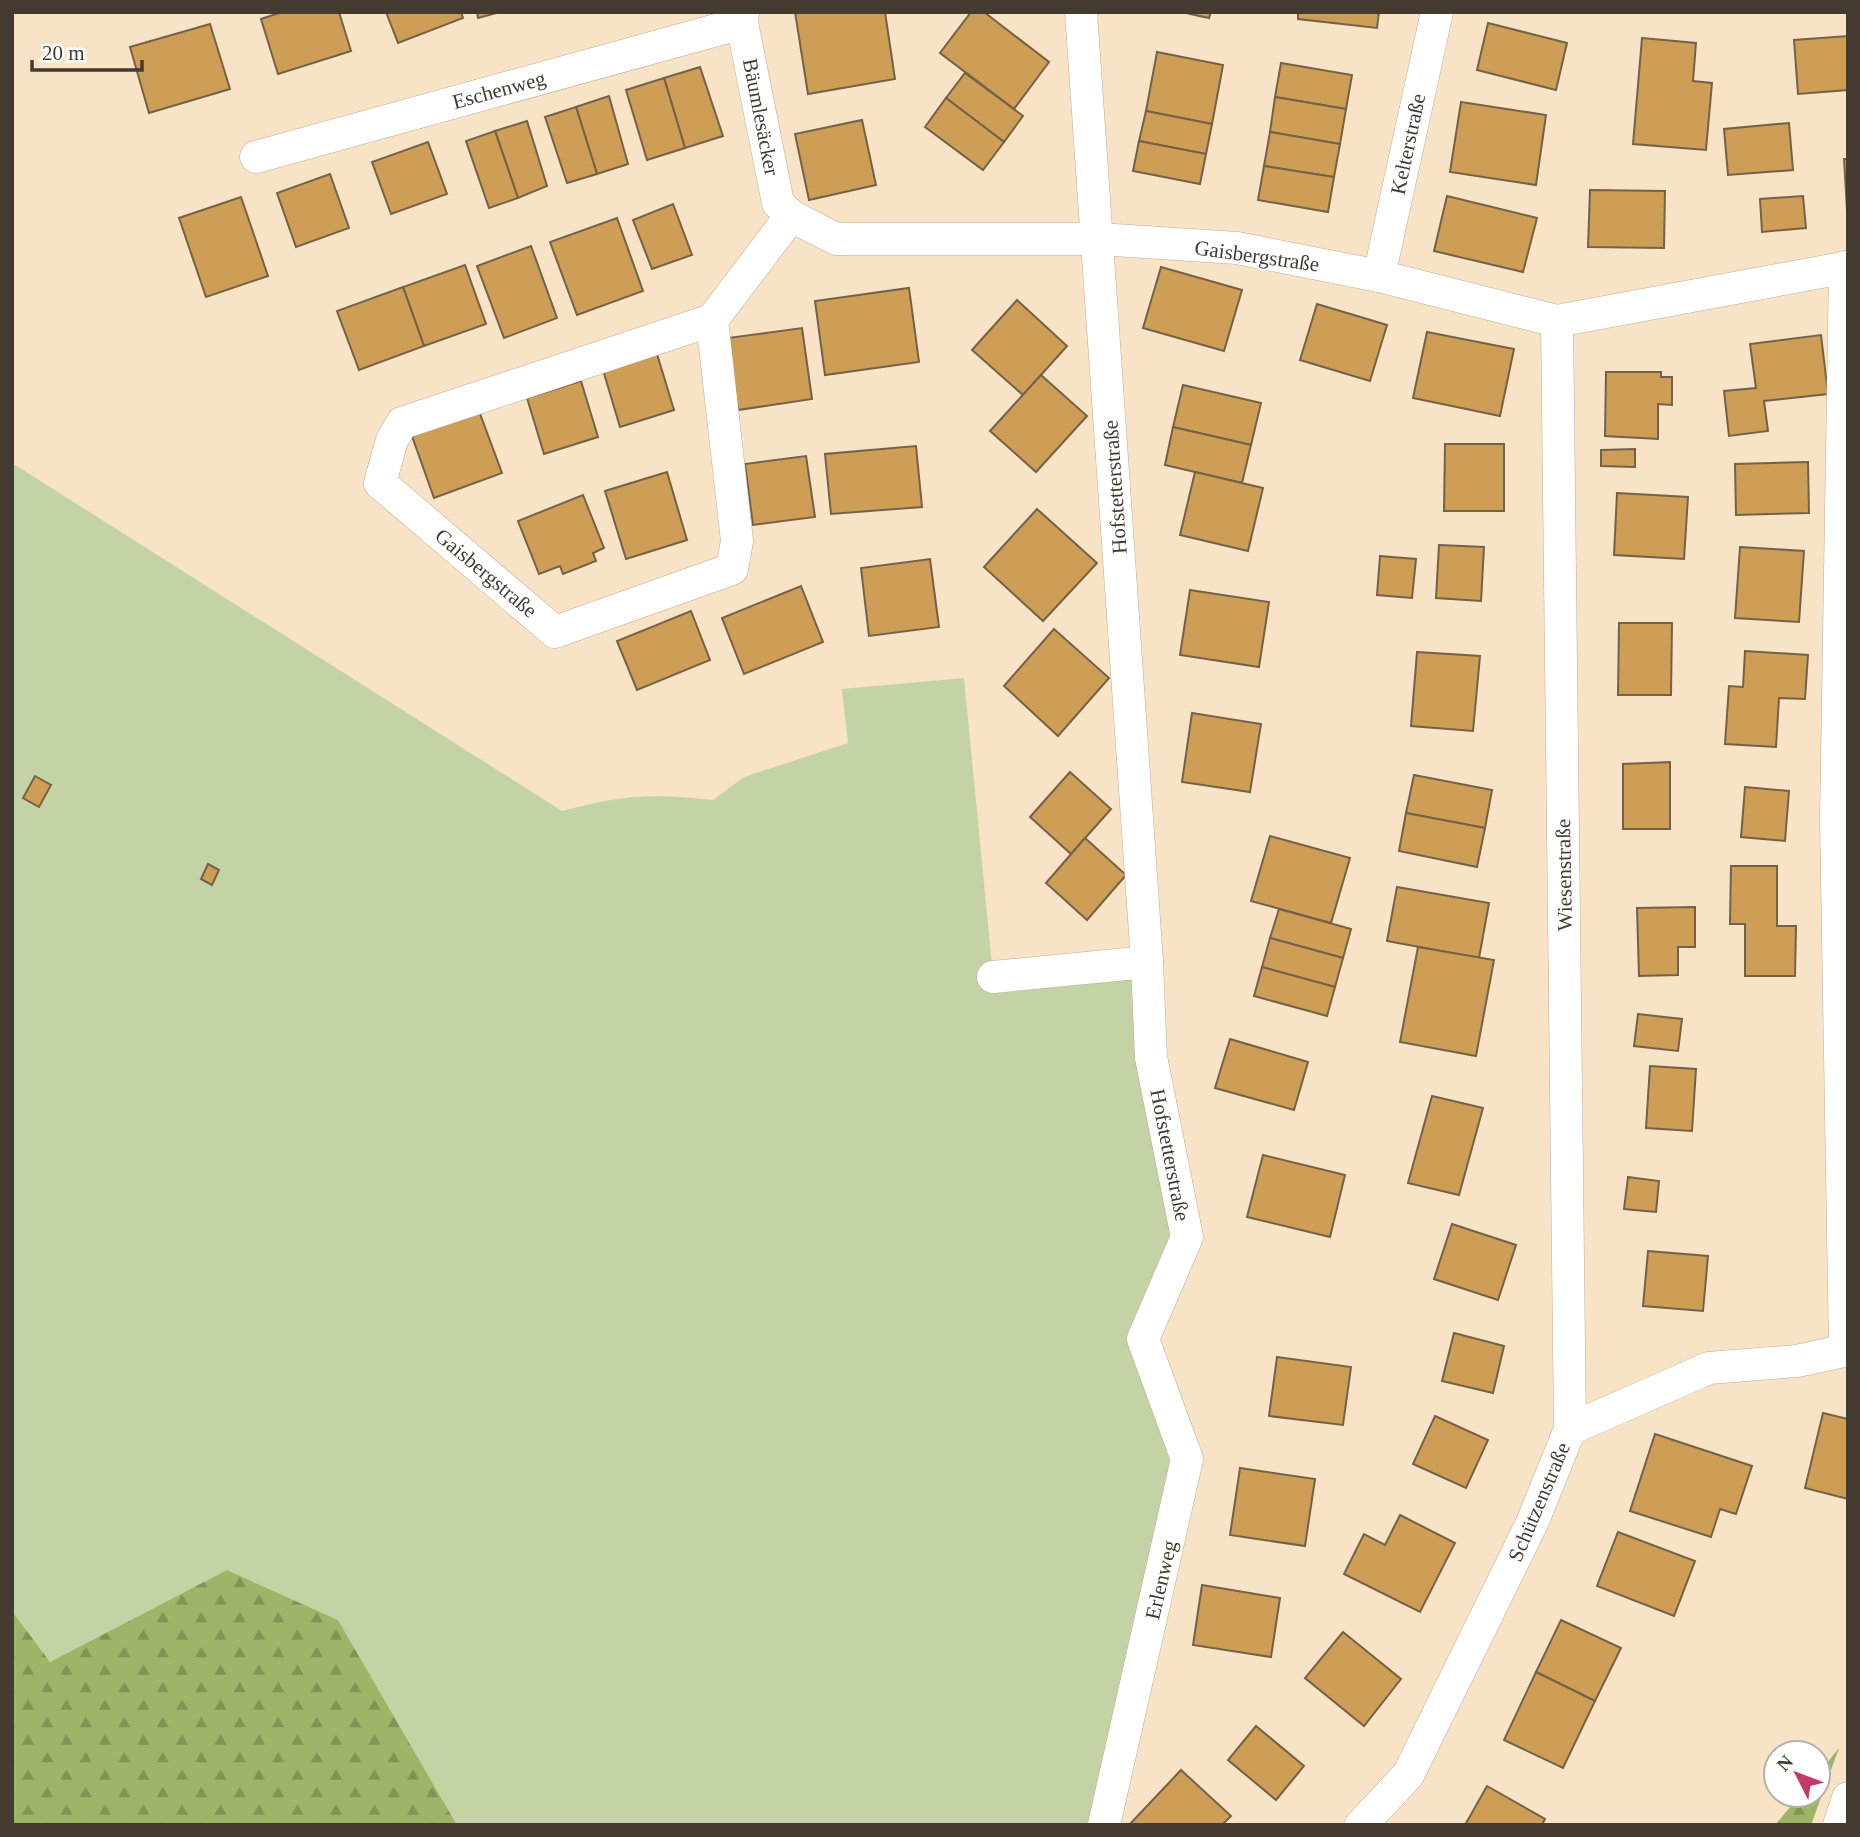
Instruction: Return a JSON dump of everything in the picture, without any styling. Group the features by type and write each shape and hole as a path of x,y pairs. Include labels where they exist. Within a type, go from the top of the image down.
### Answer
{"street":[{"name":"Hofstetterstraße","path":"1081,12 1099,239 1151,1058 1186,1237 1143,1339"},
{"name":"Kelterstraße","path":"1379,276 1437,12"},
{"name":"Eschenweg","path":"256,157 743,17"},
{"name":"Bäumlesäcker","path":"743,17 778,203 791,216"},
{"name":"Gaisbergstraße","path":"791,216 836,239 1099,239 1237,248 1379,276 1557,321 1847,267"},
{"path":"712,320 791,216"},
{"path":"1846,1350 1836,818 1847,267"},
{"name":"Gaisbergstraße","path":"712,320 737,541 732,569 555,632 380,483 392,440 402,424 712,320"},
{"name":"Wiesenstraße","path":"1557,321 1570,1429"},
{"path":"993,977 1147,962"},
{"name":"Erlenweg","path":"1104,1825 1187,1459 1143,1339"},
{"name":"Schützenstraße","path":"1361,1825 1408,1775 1532,1523 1570,1429 1709,1368 1797,1361 1846,1350"},
{"path":"1839,1825 1848,1798"}],"green space":[{"path":"12,463 562,811 637,797 713,800 744,777 848,743 842,689 964,678 993,976 1147,962 1187,1237 1143,1339 1185,1477 1092,1825 457,1825 338,1620 227,1570 50,1662 12,1611"},
{"path":"227,1570 338,1620 457,1825 12,1825 12,1611 50,1662"},
{"path":"1839,1748 1832,1767 1832,1757"},
{"path":"1788,1809 1817,1809 1811,1825 1775,1825"}],"building":[{"path":"282,12 339,12 351,51 278,74 261,19"},
{"path":"386,12 461,12 463,18 398,43"},
{"path":"477,12 500,12 478,18"},
{"path":"795,12 885,12 895,79 808,94"},
{"path":"971,12 984,12 1049,62 1014,109 940,53"},
{"path":"1181,12 1211,12 1209,18"},
{"path":"1298,12 1379,12 1377,28 1298,19"},
{"path":"1488,23 1567,43 1556,90 1477,70"},
{"path":"210,24 230,89 149,113 130,47"},
{"path":"1848,36 1848,90 1798,94 1794,40"},
{"path":"1642,38 1696,43 1693,81 1712,83 1706,150 1633,144"},
{"path":"1157,52 1223,65 1212,124 1146,111"},
{"path":"1281,63 1352,75 1346,109 1275,97"},
{"path":"700,67 723,136 685,148 664,78"},
{"path":"965,73 1023,116 1004,142 946,98"},
{"path":"664,78 685,148 647,160 626,90"},
{"path":"609,96 628,164 597,174 576,107"},
{"path":"1275,97 1346,109 1340,144 1270,132"},
{"path":"946,98 1004,142 983,170 925,127"},
{"path":"1461,102 1546,115 1536,185 1450,172"},
{"path":"576,107 597,174 567,183 545,117"},
{"path":"1146,111 1212,124 1206,154 1139,141"},
{"path":"862,120 876,185 809,200 795,134"},
{"path":"527,121 547,186 518,198 495,131"},
{"path":"1789,123 1793,170 1728,175 1724,129"},
{"path":"495,131 518,198 489,208 466,141"},
{"path":"1270,132 1340,144 1334,177 1264,166"},
{"path":"1139,141 1206,154 1200,184 1133,171"},
{"path":"428,142 447,194 391,214 372,162"},
{"path":"1844,159 1848,159 1848,210 1847,210"},
{"path":"1264,166 1334,177 1328,212 1258,200"},
{"path":"330,174 349,228 296,247 277,193"},
{"path":"1590,190 1665,191 1664,248 1588,247"},
{"path":"1447,196 1537,218 1523,272 1434,251"},
{"path":"1803,196 1806,228 1762,232 1760,199"},
{"path":"241,197 268,276 206,297 179,218"},
{"path":"673,204 692,255 652,269 633,220"},
{"path":"617,218 643,291 577,315 550,242"},
{"path":"531,246 557,318 504,338 477,266"},
{"path":"465,265 486,324 424,346 403,287"},
{"path":"1161,267 1242,290 1224,351 1143,328"},
{"path":"403,287 424,346 359,370 337,311"},
{"path":"909,288 919,362 825,375 815,301"},
{"path":"1017,300 1067,346 1023,395 972,350"},
{"path":"1317,304 1387,325 1370,381 1300,360"},
{"path":"802,328 812,399 738,410 728,338"},
{"path":"1427,332 1514,349 1500,416 1413,398"},
{"path":"1821,335 1828,394 1764,401 1768,431 1729,436 1724,391 1756,388 1750,344"},
{"path":"657,354 674,410 620,427 603,370"},
{"path":"1606,372 1661,372 1661,377 1672,377 1672,405 1658,404 1658,439 1605,436"},
{"path":"1041,375 1087,416 1036,472 990,431"},
{"path":"581,381 598,437 544,454 527,398"},
{"path":"1183,385 1261,403 1251,445 1173,427"},
{"path":"479,411 502,473 434,498 412,436"},
{"path":"1173,427 1251,445 1242,483 1165,465"},
{"path":"1445,444 1504,444 1504,511 1444,511"},
{"path":"916,446 922,507 831,514 825,454"},
{"path":"1635,449 1635,467 1601,466 1601,450"},
{"path":"806,456 815,517 753,525 745,464"},
{"path":"1808,462 1809,513 1736,515 1735,464"},
{"path":"667,472 687,540 626,559 605,491"},
{"path":"1195,472 1263,488 1248,551 1180,535"},
{"path":"1617,493 1688,497 1684,559 1614,555"},
{"path":"583,495 604,548 593,553 596,561 563,574 560,566 539,574 518,521"},
{"path":"1037,509 1097,563 1043,621 984,567"},
{"path":"1439,545 1484,547 1481,601 1436,598"},
{"path":"1740,547 1804,551 1799,622 1735,618"},
{"path":"1380,556 1416,559 1412,598 1377,595"},
{"path":"930,559 939,627 869,636 861,568"},
{"path":"801,586 823,642 744,674 722,618"},
{"path":"1190,590 1269,602 1259,667 1180,655"},
{"path":"691,611 710,660 637,690 617,641"},
{"path":"1619,623 1672,623 1671,695 1618,695"},
{"path":"1054,629 1109,678 1058,736 1004,686"},
{"path":"1745,651 1808,655 1805,699 1779,698 1776,747 1725,744 1729,686 1743,687"},
{"path":"1417,652 1480,656 1473,731 1411,726"},
{"path":"1192,713 1261,724 1250,792 1182,782"},
{"path":"1670,762 1670,829 1623,829 1623,764"},
{"path":"1070,772 1111,809 1071,854 1030,817"},
{"path":"1414,775 1492,790 1485,828 1406,813"},
{"path":"35,776 51,785 39,807 23,798"},
{"path":"1745,787 1789,791 1785,841 1741,837"},
{"path":"1406,813 1485,828 1477,867 1399,851"},
{"path":"1270,836 1350,858 1331,923 1251,901"},
{"path":"1085,838 1126,875 1087,920 1046,883"},
{"path":"208,864 219,870 212,885 201,879"},
{"path":"1731,866 1777,866 1777,926 1796,926 1795,976 1745,976 1745,924 1730,924"},
{"path":"1397,887 1489,903 1479,958 1387,941"},
{"path":"1695,907 1695,947 1678,947 1678,975 1639,976 1637,908"},
{"path":"1279,909 1351,929 1343,958 1270,938"},
{"path":"1270,938 1343,958 1335,987 1262,967"},
{"path":"1418,947 1494,960 1476,1056 1400,1042"},
{"path":"1262,967 1335,987 1327,1016 1254,996"},
{"path":"1638,1014 1682,1019 1678,1051 1634,1046"},
{"path":"1230,1039 1308,1062 1294,1110 1215,1088"},
{"path":"1650,1066 1696,1069 1692,1131 1646,1128"},
{"path":"1432,1096 1483,1108 1459,1195 1408,1183"},
{"path":"1263,1155 1345,1175 1330,1237 1247,1217"},
{"path":"1628,1177 1659,1181 1656,1212 1624,1209"},
{"path":"1452,1224 1516,1245 1498,1300 1434,1279"},
{"path":"1648,1251 1708,1256 1703,1311 1643,1306"},
{"path":"1454,1333 1504,1346 1493,1393 1442,1381"},
{"path":"1277,1357 1351,1367 1343,1425 1269,1416"},
{"path":"1823,1413 1848,1419 1848,1499 1805,1488"},
{"path":"1435,1416 1488,1440 1466,1488 1413,1464"},
{"path":"1655,1434 1752,1466 1736,1514 1720,1509 1711,1537 1630,1511"},
{"path":"1240,1468 1315,1479 1305,1546 1230,1535"},
{"path":"1400,1515 1455,1543 1420,1612 1344,1574 1364,1534 1385,1545"},
{"path":"1618,1532 1695,1561 1674,1616 1597,1586"},
{"path":"1202,1585 1280,1598 1271,1657 1193,1645"},
{"path":"1561,1620 1621,1648 1595,1701 1536,1672"},
{"path":"1343,1632 1401,1679 1364,1726 1305,1678"},
{"path":"1536,1672 1595,1701 1563,1768 1504,1740"},
{"path":"1256,1726 1304,1766 1276,1800 1228,1760"},
{"path":"1181,1770 1231,1816 1222,1825 1129,1825"},
{"path":"1487,1786 1545,1819 1542,1825 1465,1825"}]}
